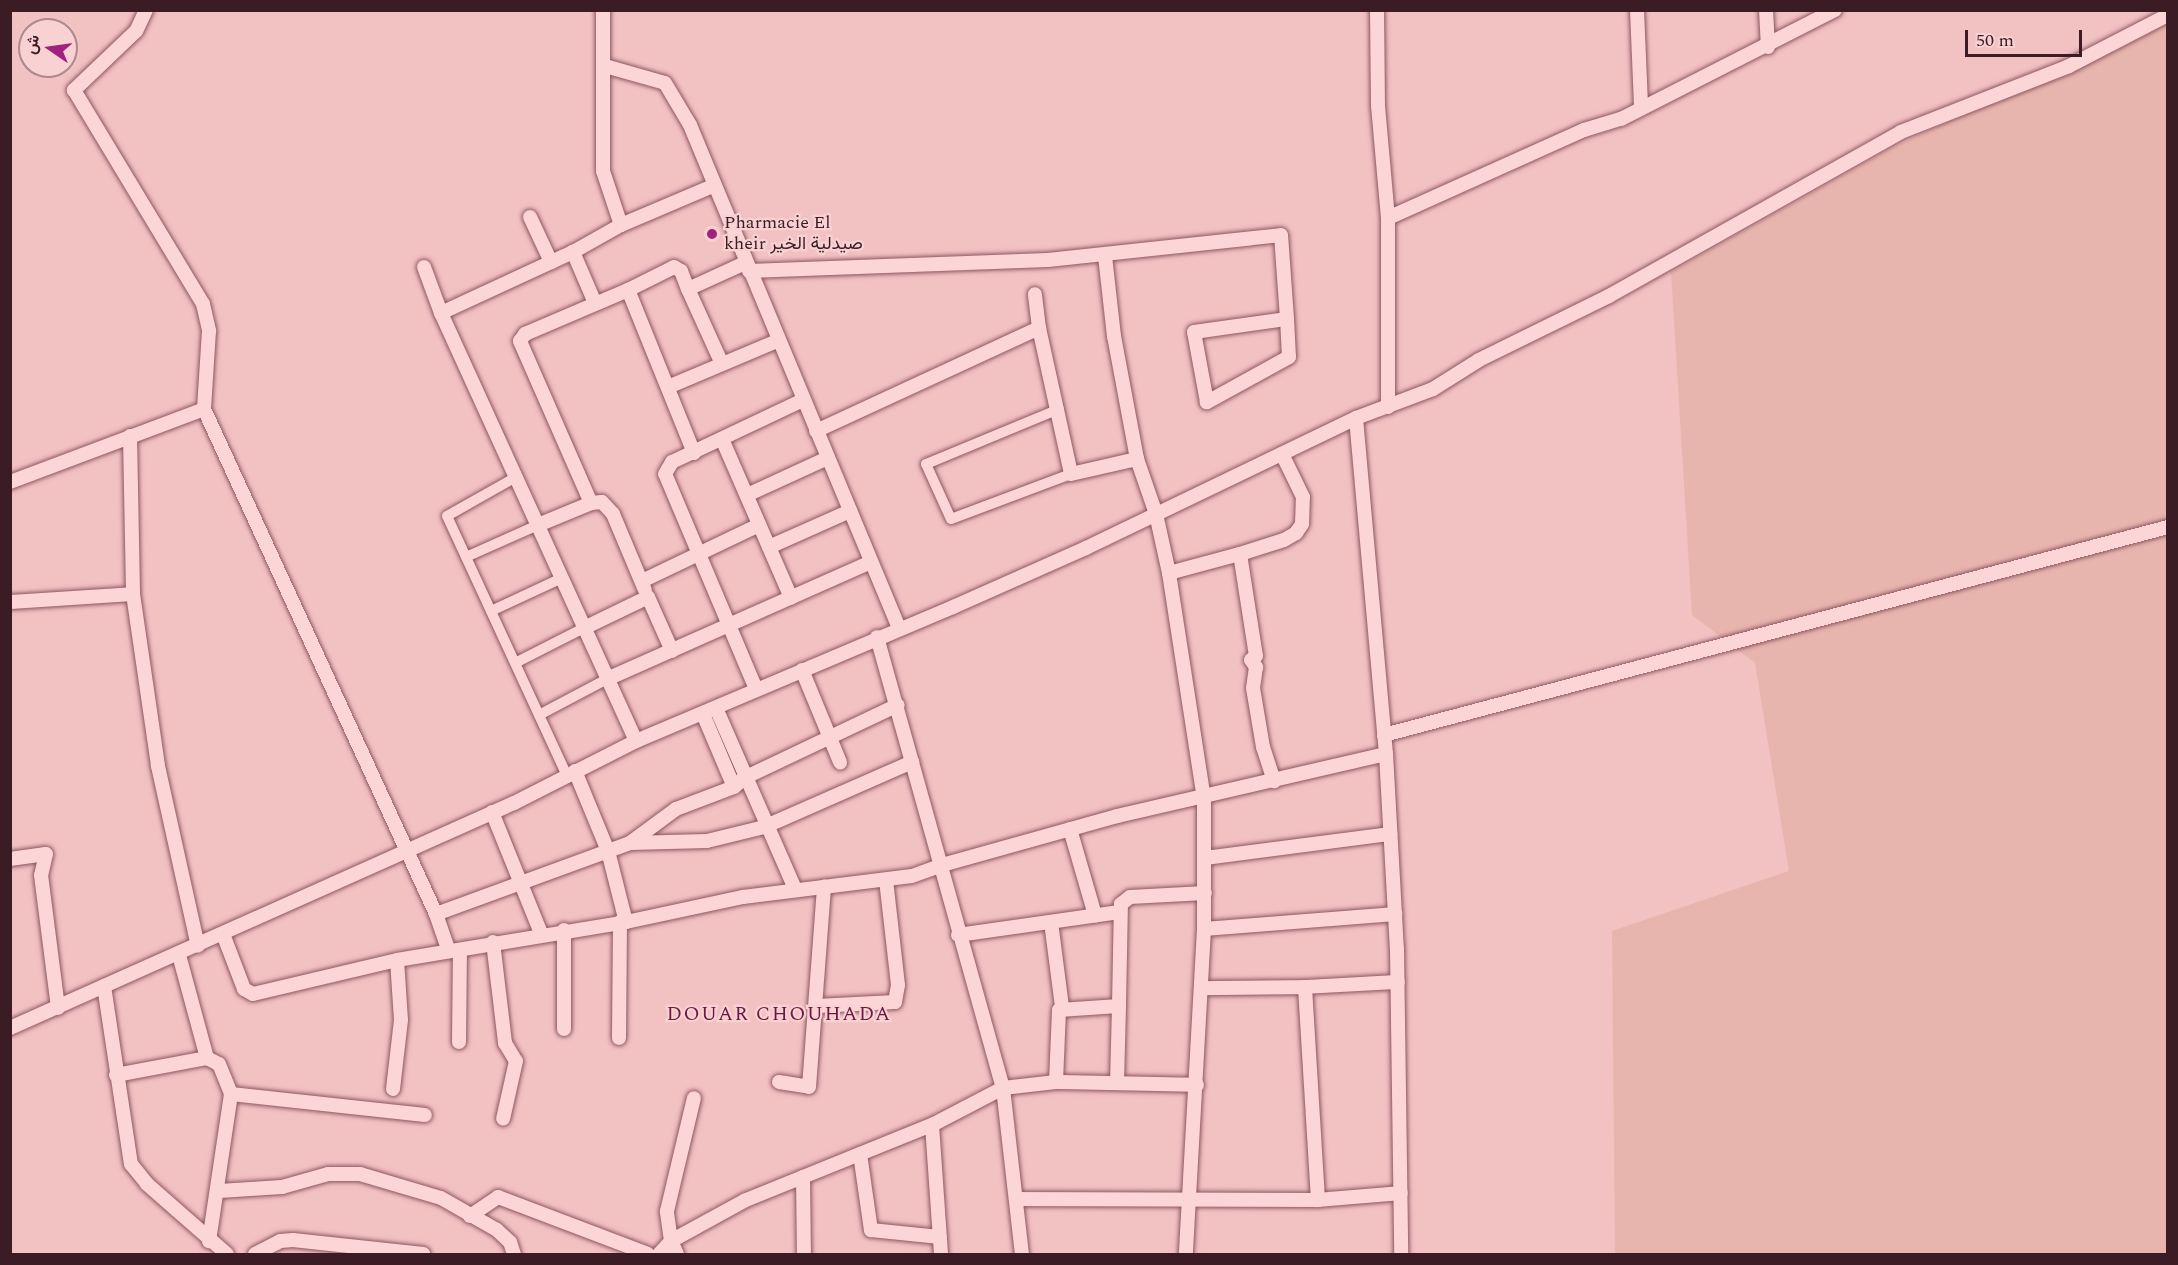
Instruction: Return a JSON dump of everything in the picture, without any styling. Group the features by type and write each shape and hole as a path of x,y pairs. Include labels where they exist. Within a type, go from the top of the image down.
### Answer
{"street":[{"path":"146,10 136,31 74,90 203,304 209,331 204,409 405,849 455,951 459,1042"},
{"path":"603,10 605,66 603,171 621,225"},
{"path":"1377,10 1378,106 1388,218 1388,407"},
{"path":"1637,10 1641,107"},
{"path":"1766,10 1768,47"},
{"path":"1388,218 1641,107 1768,47 1835,10"},
{"path":"10,1028 179,955 405,849 492,812 636,741 710,711 1156,514 1356,418 1433,389 1479,360 1609,296 1901,132 2069,66 2168,15"},
{"path":"605,66 665,83 690,125 777,341 899,628"},
{"path":"441,313 573,252 621,225 713,186"},
{"path":"530,218 551,262"},
{"path":"688,289 747,267 1105,256 1281,235 1287,319 1289,357 1207,402 1194,332 1287,319"},
{"path":"573,252 595,303"},
{"path":"1105,256 1114,336 1137,459 1156,514 1170,573 1203,798 1205,893 1202,988 1192,1200 1186,1254"},
{"path":"424,267 441,313 636,741"},
{"path":"591,503 520,343 525,334 628,290 674,267 681,271 722,364"},
{"path":"628,290 694,453"},
{"path":"1035,294 1039,328 1059,409 1071,474"},
{"path":"816,431 1039,328"},
{"path":"668,387 777,341"},
{"path":"756,689 665,474 672,462 803,400"},
{"path":"10,482 204,409"},
{"path":"1059,409 926,464 951,519 1071,474 1137,459"},
{"path":"1356,418 1386,754 1395,914 1401,1254"},
{"path":"130,436 134,594 158,766 198,946"},
{"path":"722,439 790,598"},
{"path":"1170,573 1240,554 1284,540 1296,533 1302,524 1303,497 1293,469 1282,454"},
{"path":"747,495 828,458"},
{"path":"516,477 447,516 517,662 539,715 571,774 608,851 623,922 619,1038"},
{"path":"466,557 591,503 602,502 613,514 672,651"},
{"path":"769,547 850,511"},
{"path":"642,581 759,525"},
{"path":"1384,735 2168,527"},
{"path":"1240,554 1256,656 1251,660 1256,667 1253,688 1263,747 1274,781"},
{"path":"539,715 607,679 871,562"},
{"path":"491,611 562,578"},
{"path":"10,602 134,594"},
{"path":"517,662 648,597"},
{"path":"878,637 942,865 958,935 1003,1088 1022,1254"},
{"path":"802,670 833,740 840,762"},
{"path":"436,914 630,843 676,809 833,740 898,705"},
{"path":"710,711 739,783 765,827 795,890"},
{"path":"223,934 244,989 253,994 397,960 542,933 623,922 795,890 912,876 942,865 1070,829 1386,754"},
{"path":"630,843 707,841 765,827 912,762"},
{"path":"492,812 523,881 542,933"},
{"path":"1070,829 1095,915"},
{"path":"1205,858 1390,834"},
{"path":"10,859 46,854 42,875 58,1008"},
{"path":"816,1006 895,1002 898,985 886,880"},
{"path":"779,1082 809,1087 824,887"},
{"path":"1117,1083 1119,912 1121,904 1130,897 1205,893"},
{"path":"958,935 1119,912"},
{"path":"1204,929 1395,914"},
{"path":"1051,921 1062,1007 1058,1015 1056,1082"},
{"path":"564,930 564,1029"},
{"path":"493,942 505,1043 516,1061 503,1119"},
{"path":"179,955 207,1058"},
{"path":"393,1089 401,1020 397,960"},
{"path":"1202,988 1305,987 1398,982"},
{"path":"104,986 131,1164 209,1241 227,1254"},
{"path":"1305,987 1318,1200"},
{"path":"1062,1007 1119,1005"},
{"path":"116,1075 207,1058 217,1060 231,1094 219,1191 209,1241"},
{"path":"659,1254 671,1241 746,1200 932,1125 1003,1088 1056,1082 1197,1085"},
{"path":"231,1094 425,1115"},
{"path":"677,1254 671,1241 667,1211 694,1098"},
{"path":"932,1125 941,1254"},
{"path":"860,1154 871,1230 940,1237"},
{"path":"219,1191 282,1187 328,1174 360,1174 441,1198 505,1236 514,1254"},
{"path":"803,1177 804,1254"},
{"path":"1016,1199 1318,1200 1401,1193"},
{"path":"470,1216 498,1197 648,1254"},
{"path":"255,1254 280,1241 293,1240 423,1254"}],"shaded area":[{"path":"2167,19 2167,1254 1615,1254 1612,931 1789,871 1755,663 1692,615 1671,272 1892,148"}],"place":[{"name":"Pharmacie El kheir صيدلية الخير","path":"712,234"}],"district":[{"name":"DOUAR CHOUHADA","path":"779,1014"}]}
